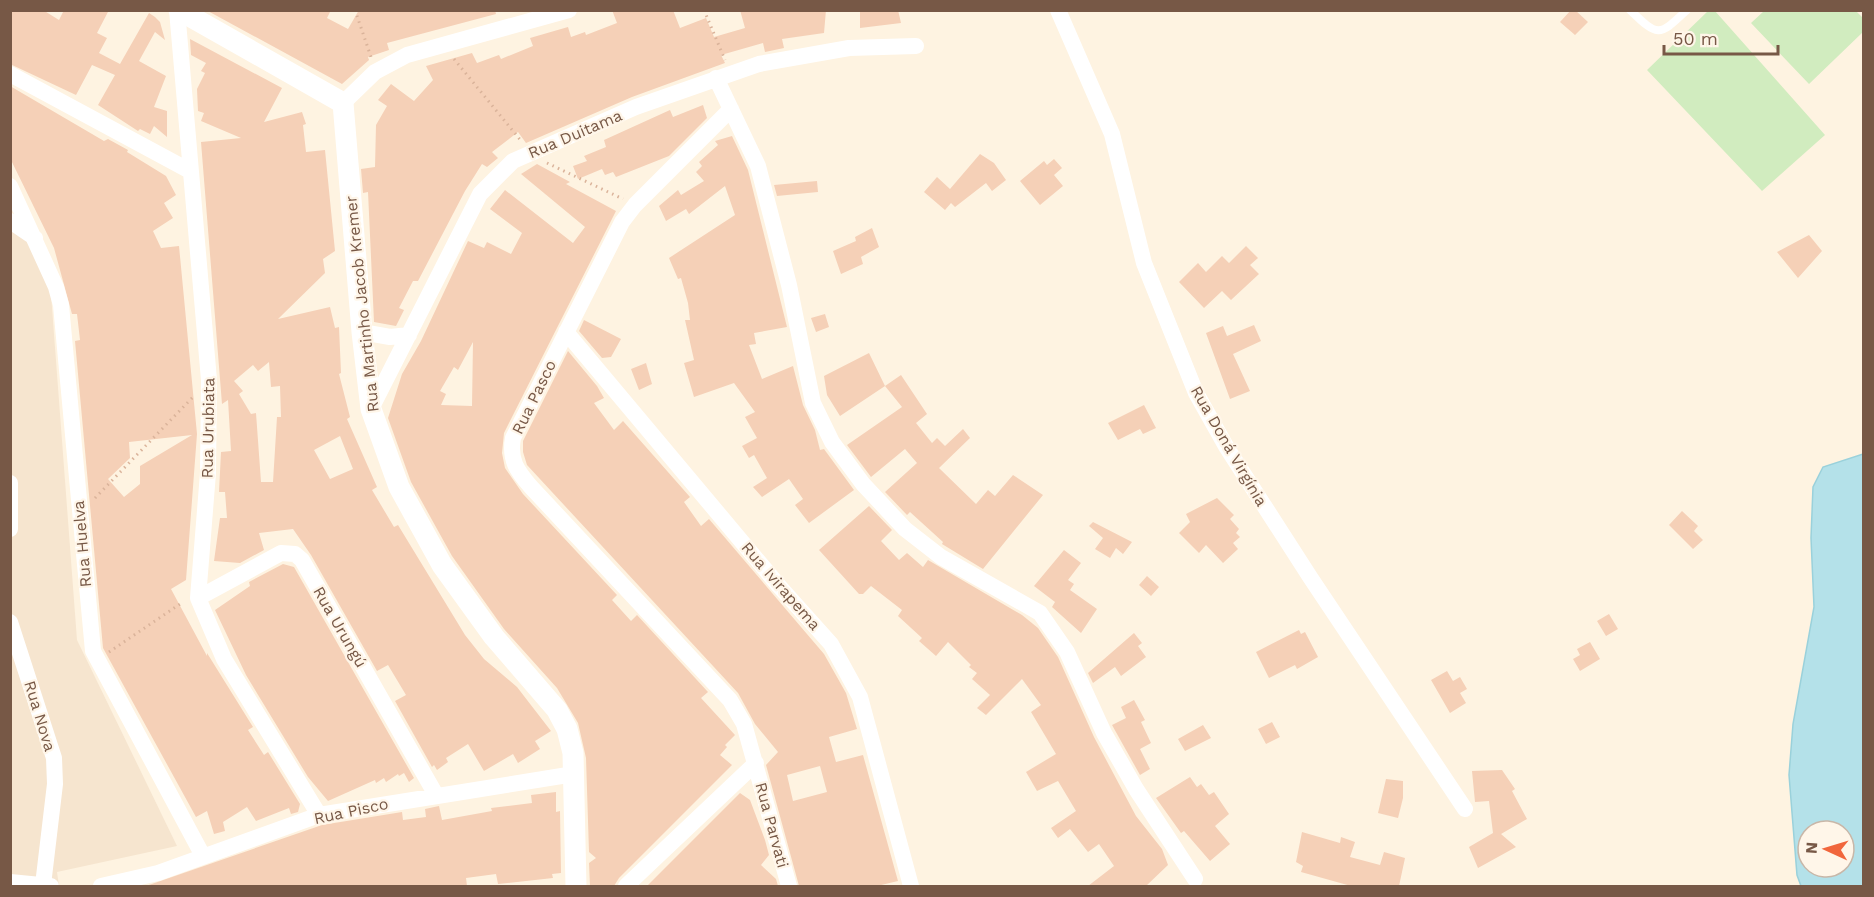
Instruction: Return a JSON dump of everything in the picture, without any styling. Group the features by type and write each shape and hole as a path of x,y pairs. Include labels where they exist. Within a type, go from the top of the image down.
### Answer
{"street":[{"path":"178,10 343,103 375,72 407,55 570,10"},
{"name":"Rua Urubiata","path":"178,10 209,380 208,473 198,598 224,659 319,815"},
{"name":"Rua Doná Virgínia","path":"1058,10 1112,134 1141,254 1196,393 1304,567 1465,809"},
{"name":"Rua Duitama","path":"371,409 480,194 495,176 530,152 723,75 811,53 916,46"},
{"path":"10,74 190,171"},
{"path":"723,75 731,109 758,166 789,285 813,403 832,442 863,484 905,528 941,557 1040,613 1067,652 1093,711 1136,789 1195,879"},
{"name":"Rua Martinho Jacob Kremer","path":"343,103 362,332 371,409 399,487 442,565 494,637 557,710 567,729 573,753 576,886"},
{"name":"Rua Pasco","path":"731,109 635,205 622,222 513,438 512,460 531,487 596,560 730,700 744,724 756,763"},
{"name":"Rua Huelva","path":"10,186 36,239 56,287 61,306 90,638 98,660 203,856"},
{"path":"10,221 36,239"},
{"path":"362,332 390,337 409,335"},
{"name":"Rua Ivirapema","path":"566,332 772,578 831,644 860,697 911,886"},
{"path":"10,529 11,488"},
{"name":"Rua Urungú","path":"198,598 281,553 295,554 302,560 436,795"},
{"name":"Rua Nova","path":"10,622 54,758 55,784 48,886"},
{"path":"626,886 756,763"},
{"name":"Rua Parvati","path":"756,763 789,886"},
{"name":"Rua Pisco","path":"101,886 159,880 203,856 319,815 574,774"},
{"path":"10,882 48,886"}],"lane":[{"path":"1630,10 1646,25 1660,31 1667,30 1687,10"}],"path":[{"path":"355,10 375,72"},
{"path":"704,10 723,75"},
{"path":"79,514 209,380"},
{"path":"98,660 180,603 198,598"}],"shaded area":[{"path":"10,226 24,233 50,281 77,640 177,846 57,872 59,886 11,886"}],"green space":[{"path":"1708,11 1715,11 1825,135 1762,191 1647,70"},
{"path":"1764,11 1856,11 1863,18 1863,32 1809,84 1751,23"}],"water":[{"path":"1863,454 1863,886 1801,886 1798,879 1856,879 1856,819 1796,819 1796,862 1789,775 1793,724 1814,607 1811,538 1813,487 1823,467"}],"building":[{"path":"10,10 43,10 59,20 64,10 109,10 97,33 107,38 99,53 120,64 149,13 155,17 160,22 165,40 155,32 139,61 166,76 154,107 167,111 167,137 154,126 150,134 140,129 138,131 98,105 115,75 92,65 76,95 10,64"},
{"path":"206,10 331,10 327,18 348,29 359,10 495,10 496,14 387,43 389,50 368,57 369,60 342,84"},
{"path":"612,10 673,10 680,28 706,18 714,37 745,28 740,10 826,10 824,33 782,39 784,48 765,52 763,43 721,55 725,63 632,97 526,143 518,132 492,152 498,158 487,167 482,164 465,191 418,281 413,281 399,308 404,310 396,326 374,322 368,192 363,193 361,169 375,167 376,125 387,106 378,100 391,84 414,101 433,80 426,66 472,53 477,63 499,55 501,59 533,46 530,38 568,27 571,37 585,32 586,35 617,23"},
{"path":"860,10 898,10 901,23 860,28"},
{"path":"1571,10 1575,10 1588,22 1575,35 1560,22"},
{"path":"190,39 282,88 264,122 302,112 306,124 303,125 306,152 325,150 335,251 323,259 325,273 278,319 330,307 335,328 339,327 341,373 339,374 350,417 347,419 377,487 372,490 394,527 398,525 465,635 484,659 517,687 551,731 535,741 540,749 518,763 513,754 484,771 468,744 446,758 448,762 437,770 434,765 432,767 395,701 406,695 388,665 377,671 311,555 293,529 259,533 264,550 240,563 214,561 220,518 227,518 225,492 219,492 221,452 231,451 228,400 222,404 201,142 241,138 201,121 204,113 198,111 197,89 205,73 201,71 206,63 191,55","holes":["269,362 271,387 280,386 281,417 277,417 273,482 261,482 256,413 251,414 239,394 243,391 234,381 253,365 258,371","340,436 353,469 330,479 314,450"]},
{"path":"10,86 104,141 108,139 128,150 127,152 166,176 176,195 164,203 173,218 153,231 161,248 179,246 197,434 186,580 171,589 207,656 207,653 253,727 248,730 264,755 268,752 300,804 298,812 291,814 289,808 256,821 247,807 223,822 225,831 214,834 207,811 196,817 103,648 75,341 80,340 77,314 72,314 54,248 10,158","holes":["192,435 140,466 140,484 124,497 108,479 130,458 129,442"]},
{"path":"703,105 707,118 669,156 616,177 613,172 605,175 602,169 578,179 573,166 587,161 584,156 606,147 604,140 670,110 673,117"},
{"path":"732,136 748,170 787,327 754,333 756,344 749,345 762,379 793,366 803,405 815,430 820,450 824,449 854,490 809,523 795,505 803,499 789,479 762,497 753,487 767,478 754,455 749,458 742,446 757,438 745,417 755,412 734,383 694,397 684,363 694,360 685,320 690,320 688,303 681,278 678,279 669,258 735,215 725,186 689,214 686,209 666,221 659,206 678,190 681,195 704,181 696,172 702,166 699,162 718,145 715,141"},
{"path":"980,154 994,163 1006,180 992,191 986,183 955,207 951,203 945,210 924,192 937,177 950,189"},
{"path":"1054,159 1062,168 1054,175 1063,186 1040,205 1020,181 1044,161 1047,165"},
{"path":"537,164 570,182 566,184 616,211 504,433 502,453 505,468 523,494 617,595 612,600 631,621 637,615 708,692 701,698 735,735 725,745 727,747 720,755 732,765 619,878 614,886 590,886 589,863 596,858 589,852 586,758 578,723 557,688 504,629 452,556 411,482 388,418 402,374 421,341 468,241 484,248 487,242 511,254 522,233 490,209 505,190 573,243 585,227 521,174","holes":["473,342 472,406 441,405 446,394 440,391 454,367 458,370"]},
{"path":"817,181 818,192 777,196 774,185"},
{"path":"872,228 879,247 861,257 863,264 841,274 833,251 856,241 855,237"},
{"path":"1809,235 1822,251 1798,278 1777,252"},
{"path":"1246,246 1258,258 1250,265 1259,274 1231,300 1222,291 1204,308 1179,282 1198,263 1206,272 1222,256 1229,263"},
{"path":"825,314 829,327 816,332 811,318"},
{"path":"584,320 621,339 611,357 602,358 579,331"},
{"path":"1254,325 1261,341 1233,354 1250,391 1230,399 1206,333 1223,326 1227,336"},
{"path":"568,351 604,398 594,403 614,430 623,421 690,497 684,502 701,526 709,519 824,654 846,693 857,729 829,737 836,762 863,755 898,881 877,886 799,886 766,765 778,752 755,724 738,693 527,465 523,452 523,441","holes":["820,766 827,792 793,801 787,775"]},
{"path":"869,353 885,386 840,416 827,395 824,376"},
{"path":"646,363 652,384 639,390 631,369"},
{"path":"901,375 927,414 916,423 932,443 937,438 945,446 963,429 970,438 939,468 976,504 988,490 995,496 1013,475 1043,495 983,569 942,544 943,542 910,512 907,515 885,492 917,463 905,449 871,477 847,445 902,407 885,386"},
{"path":"1144,405 1156,428 1143,434 1140,429 1118,440 1108,423"},
{"path":"1217,498 1234,515 1230,519 1239,529 1236,533 1240,537 1233,543 1238,549 1223,563 1206,545 1199,553 1179,533 1190,522 1186,514"},
{"path":"869,506 892,530 881,541 899,560 907,553 923,567 928,560 1022,615 1038,628 1058,657 1094,737 1136,816 1162,849 1168,865 1146,886 1088,886 1114,866 1099,844 1088,852 1070,829 1058,838 1051,828 1076,811 1058,781 1037,791 1026,772 1056,754 1031,712 1041,705 1022,679 986,715 977,708 990,695 972,679 977,673 948,642 936,656 919,641 922,638 898,616 902,610 871,586 863,594 859,594 819,550"},
{"path":"1682,511 1698,526 1694,531 1703,540 1693,549 1669,525"},
{"path":"1093,522 1132,542 1123,554 1116,548 1110,558 1095,549 1103,538 1089,526"},
{"path":"1064,550 1081,563 1068,580 1074,584 1070,590 1097,609 1081,633 1052,607 1055,602 1034,586"},
{"path":"283,564 294,567 414,778 409,782 404,773 399,776 398,774 386,782 384,778 376,783 375,780 328,801 308,777 246,675 215,610 250,586 249,582"},
{"path":"1147,576 1159,587 1151,596 1139,585"},
{"path":"1609,614 1618,629 1606,636 1597,621"},
{"path":"1299,630 1301,634 1305,632 1318,657 1297,669 1295,665 1269,678 1256,652"},
{"path":"1134,633 1142,643 1138,646 1146,657 1121,676 1115,667 1093,683 1088,673"},
{"path":"1590,642 1600,659 1580,671 1573,659 1580,655 1577,649"},
{"path":"1447,671 1453,681 1460,677 1467,689 1460,693 1466,703 1450,713 1431,680"},
{"path":"1134,700 1145,720 1141,722 1151,743 1140,749 1150,769 1140,775 1112,725 1126,718 1121,707"},
{"path":"1272,722 1280,737 1266,744 1258,729"},
{"path":"1203,725 1211,738 1185,751 1178,739"},
{"path":"1502,770 1515,789 1512,791 1527,819 1501,834 1516,847 1478,868 1469,847 1493,833 1489,801 1475,802 1472,771"},
{"path":"1190,777 1197,787 1201,784 1209,795 1214,792 1229,814 1215,826 1230,844 1210,861 1184,831 1181,833 1156,798"},
{"path":"1386,779 1403,781 1403,798 1398,818 1378,813"},
{"path":"556,792 556,812 560,811 561,873 552,874 553,878 498,884 496,874 466,878 467,886 146,886 322,825 402,812 403,820 426,817 425,809 439,806 442,820 492,811 491,808 532,803 531,795"},
{"path":"740,793 750,800 765,840 769,855 761,865 776,879 778,886 647,886"},
{"path":"1302,832 1340,843 1341,837 1355,842 1350,857 1380,865 1384,852 1405,858 1399,886 1351,886 1301,872 1303,866 1296,862"}]}
